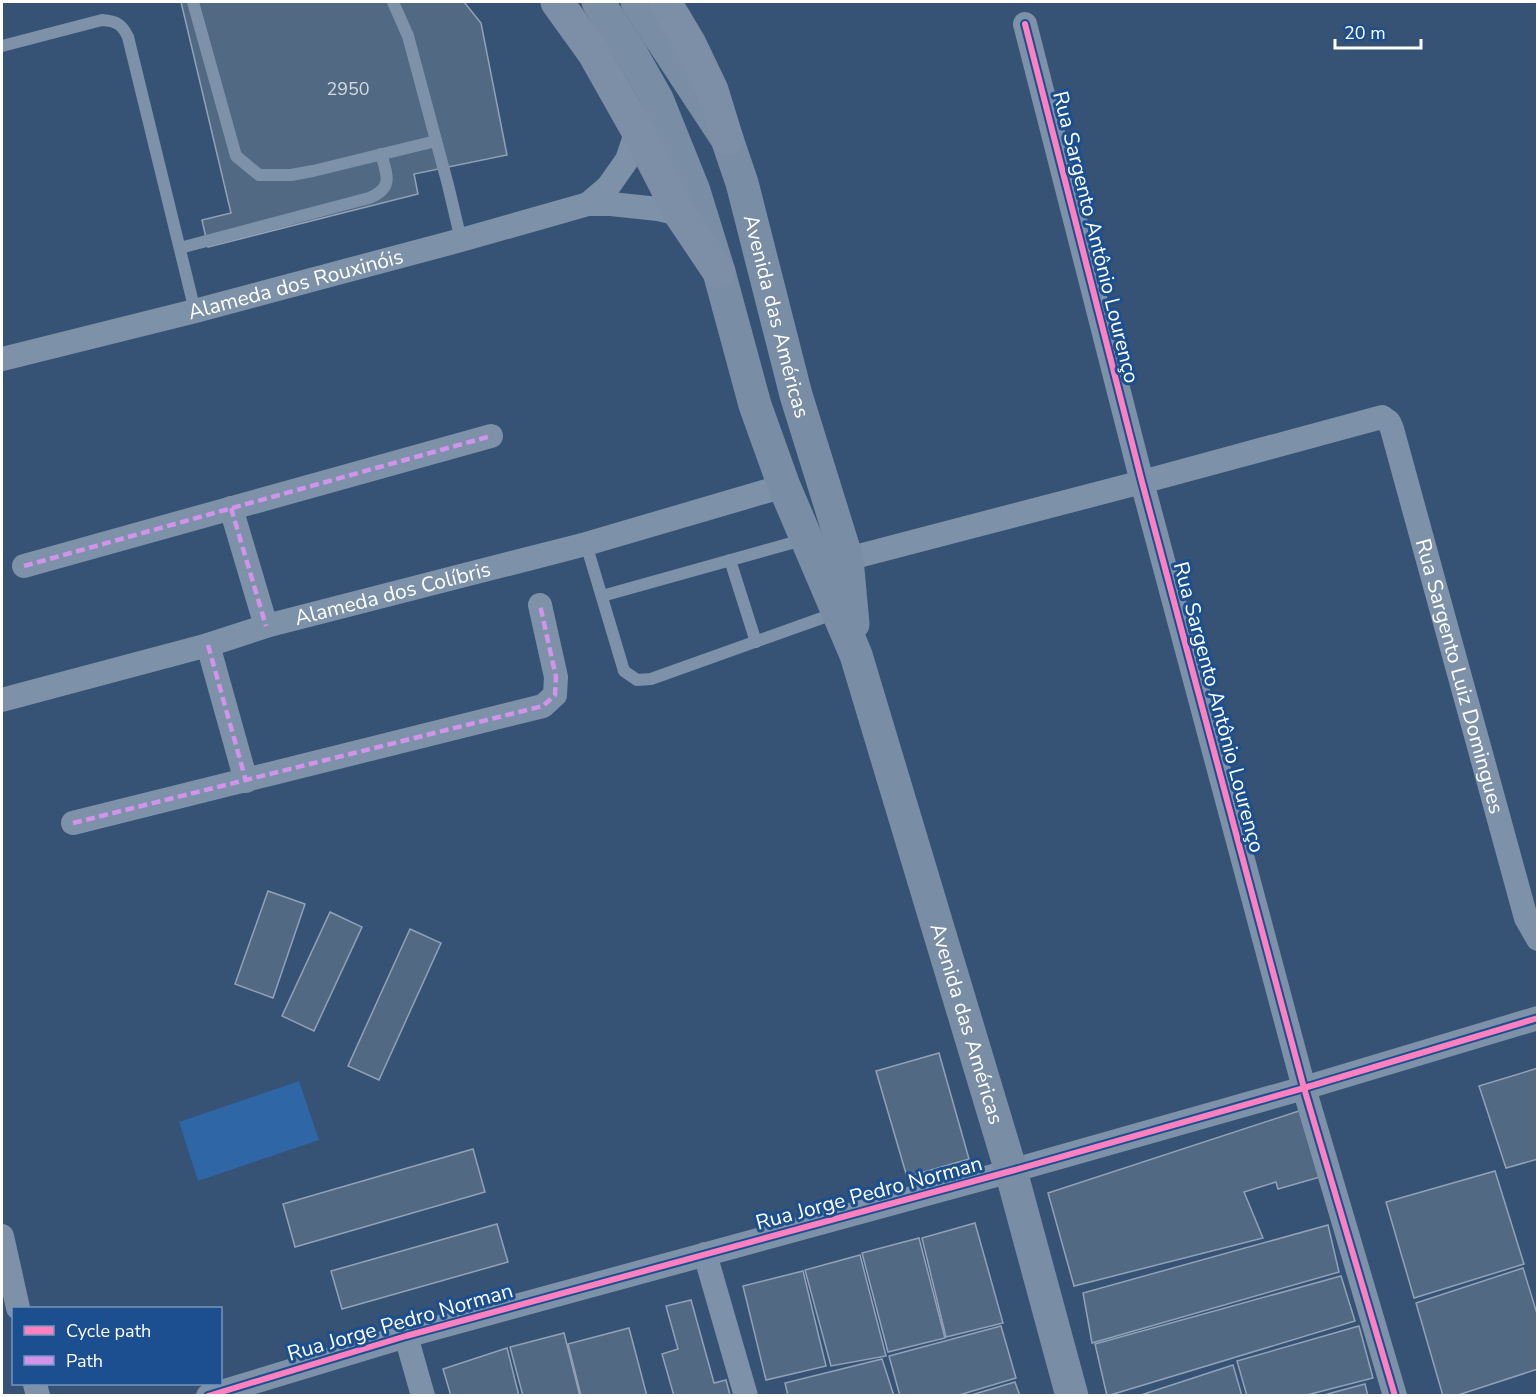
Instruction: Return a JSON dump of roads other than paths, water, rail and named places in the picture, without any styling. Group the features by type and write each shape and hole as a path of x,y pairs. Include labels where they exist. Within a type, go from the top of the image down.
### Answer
{"main road":[{"path":"557,2 593,52 637,130 680,214 719,272"},
{"name":"Avenida das Américas","path":"598,2 630,51 657,99 694,191 719,272 755,405 784,486 856,655 1011,1171 1072,1395"},
{"name":"Avenida das Américas","path":"637,2 727,140 742,183 796,394 847,559 856,655"},
{"path":"665,2 712,90 727,140"}],"street":[{"name":"Rua Sargento Antônio Lourenço","path":"1025,24 1142,482 1304,1088 1395,1395"},
{"name":"Alameda dos Rouxinóis","path":"588,204 608,187 627,160 637,130"},
{"name":"Alameda dos Rouxinóis","path":"2,359 195,311 588,204 658,209 680,214"},
{"name":"Rua Sargento Luiz Domingues","path":"1142,482 1382,417 1389,422 1526,918 1538,939"},
{"path":"24,566 491,436"},
{"path":"847,559 1142,482"},
{"name":"Alameda dos Colíbris","path":"2,700 208,645 266,626 586,544 784,486"},
{"path":"231,508 266,626"},
{"path":"73,823 543,706 555,695 556,677 540,605"},
{"path":"208,645 246,781"},
{"name":"Rua Jorge Pedro Norman","path":"208,1395 406,1336 1011,1171 1304,1088 1538,1018"},
{"path":"2,1236 18,1307"},
{"path":"705,1254 746,1395"},
{"path":"406,1336 423,1395"}],"lane":[{"path":"193,2 236,156 259,175 291,175 313,171 436,141"},
{"path":"393,2 408,36 461,240"},
{"path":"2,46 102,20 114,21 124,28 195,311"},
{"path":"180,248 379,194 384,189 388,178 381,154"},
{"path":"602,596 807,539"},
{"path":"586,544 624,671 637,680 651,678 838,613"},
{"path":"730,560 756,642"}]}
